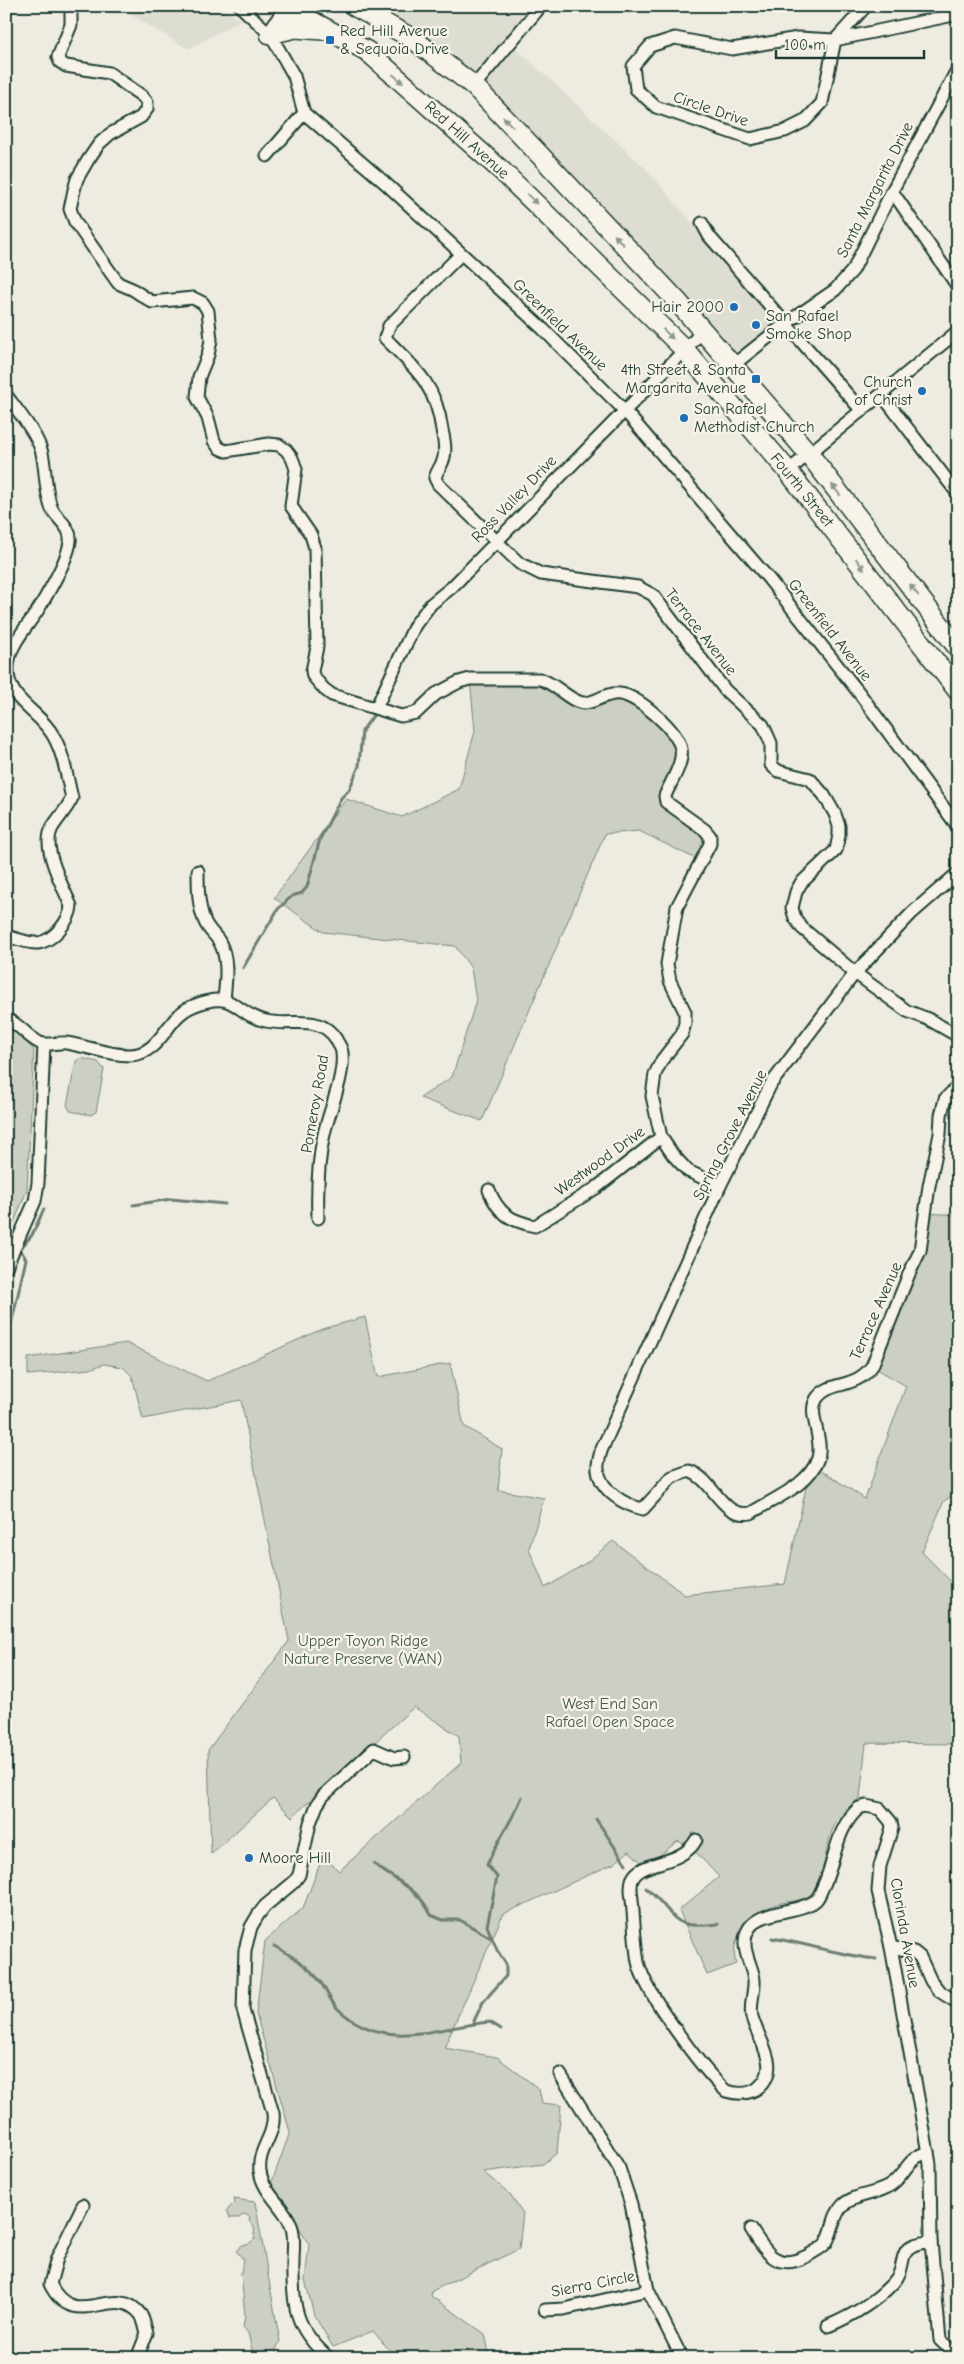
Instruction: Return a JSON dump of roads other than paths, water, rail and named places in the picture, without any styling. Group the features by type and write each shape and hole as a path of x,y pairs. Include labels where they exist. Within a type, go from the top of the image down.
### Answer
{"main road":[{"path":"354,6 413,38 474,86"},
{"name":"Red Hill Avenue","path":"287,7 367,51 495,164 633,299"},
{"path":"270,34 295,28 327,30"},
{"name":"Fourth Street","path":"474,86 653,275 809,454 958,648"},
{"name":"Fourth Street","path":"633,299 684,349 788,471 958,691"}],"street":[{"path":"71,6 71,25 58,57 60,62 66,66 109,73 148,102 147,109 141,117 110,134 99,144 77,179 70,209 75,222 118,283 132,289 152,302 193,298 203,303 208,310 211,340 208,355 199,377 197,397 208,418 214,441 218,448 226,451 269,444 279,445 292,458 296,469 291,506 311,535 315,548 317,647 312,671 317,681 332,695 390,714 410,715 420,710 436,694 459,682 470,679 540,679 549,682 578,702 586,703 610,694 621,694 631,698 647,707 676,737 681,749 681,758 664,796 666,802 705,830 710,836 710,844 677,907 667,964 670,981 685,1012 685,1023 682,1034 662,1060 655,1074 652,1096 661,1137 688,1171 720,1186"},
{"path":"240,6 270,34 294,76 304,113 267,156"},
{"path":"474,86 541,6"},
{"path":"836,40 866,6"},
{"path":"270,34 287,7"},
{"path":"836,40 958,14"},
{"name":"Circle Drive","path":"675,38 732,49 798,38 836,40 822,103 805,121 784,130 750,140 656,107 636,90 633,66 650,46 675,38"},
{"name":"Santa Margarita Drive","path":"732,366 785,324 835,290 853,270 892,190 958,68"},
{"path":"950,83 958,94"},
{"name":"Greenfield Avenue","path":"304,113 384,182 544,329 624,410 768,578 860,694 958,828"},
{"path":"892,190 958,287"},
{"path":"702,223 709,236 862,412"},
{"name":"Terrace Avenue","path":"461,254 389,326 385,338 420,374 432,391 439,408 445,451 444,459 436,478 438,484 519,564 530,571 638,587 653,595 725,690 763,725 771,744 771,764 778,771 810,779 836,814 839,835 836,850 802,883 796,892 792,908 795,918 802,928 855,973 907,1011 928,1019 958,1036"},
{"path":"788,471 958,331"},
{"name":"Ross Valley Drive","path":"376,708 423,613 452,587 495,541 703,332"},
{"path":"6,395 42,450 47,475 49,501 53,510 69,532 71,540 65,557 38,610 14,643 8,659 10,686 15,696 42,720 54,736 64,763 72,798 51,829 48,839 49,850 71,906 70,915 51,936 38,943 6,936"},
{"path":"882,395 958,494"},
{"path":"6,1018 24,1029 37,1042 44,1044 65,1043 120,1054 135,1054 153,1047 176,1016 184,1010 206,1002 224,999 225,961 222,947 204,921 198,871"},
{"name":"Spring Grove Avenue","path":"611,1430 720,1186 770,1084 855,973 912,913 958,873"},
{"name":"Pomeroy Road","path":"224,999 266,1021 302,1021 319,1024 333,1035 340,1046 342,1063 324,1135 317,1199 318,1218"},
{"path":"6,1268 35,1201 38,1182 44,1044"},
{"name":"Terrace Avenue","path":"611,1430 601,1450 598,1469 602,1482 613,1495 629,1506 643,1509 672,1477 689,1470 703,1479 728,1508 736,1513 744,1514 751,1513 801,1482 809,1474 819,1457 820,1447 813,1413 816,1400 823,1391 862,1378 872,1366 920,1251 929,1186 940,1134 941,1115 945,1099 958,1086"},
{"name":"Westwood Drive","path":"489,1190 494,1205 506,1216 518,1222 535,1226 596,1188 661,1137"},
{"path":"329,2358 315,2346 301,2325 292,2287 294,2235 292,2226 270,2196 260,2173 260,2161 274,2125 273,2113 244,2010 245,1950 251,1927 258,1915 294,1882 299,1875 312,1816 323,1796 374,1749 394,1758 404,1757"},
{"name":"Clorinda Avenue","path":"696,1840 692,1848 679,1857 640,1870 632,1878 631,1890 638,1962 656,1997 692,2054 726,2091 743,2093 756,2089 768,2074 767,2054 752,2016 755,1992 754,1978 745,1942 748,1932 754,1923 773,1913 808,1905 818,1899 833,1862 839,1835 854,1813 866,1806 874,1807 884,1813 890,1822 892,1828 877,1881 928,2152 932,2198 931,2242 940,2340 958,2357"},
{"path":"891,1948 914,1952 920,1957 931,1981 939,1991 958,2003"},
{"path":"560,2074 619,2168 631,2204 648,2290 682,2358"},
{"path":"751,2229 771,2256 779,2261 799,2260 822,2248 828,2238 834,2220 843,2206 893,2184 913,2158 928,2152"},
{"path":"83,2205 57,2258 50,2284 56,2296 77,2308 118,2302 131,2306 141,2316 147,2333 136,2358"},
{"path":"828,2326 848,2318 893,2283 899,2273 902,2257 911,2246 931,2242"},
{"name":"Sierra Circle","path":"545,2310 564,2309 648,2290"}],"waterway":[{"path":"243,968 278,909 292,896 302,893 307,887 320,839 341,798 349,790 359,766 362,731 375,713"},
{"path":"133,1205 171,1199 225,1204"},
{"path":"6,1347 26,1259 20,1249 32,1235 44,1209"},
{"path":"473,2023 483,2002 506,1976 506,1964 497,1950 487,1926 497,1877 487,1865 522,1797"},
{"path":"596,1819 626,1864"},
{"path":"374,1864 413,1891 431,1915 443,1920 460,1920 491,1938"},
{"path":"646,1888 682,1923 690,1925 718,1924"},
{"path":"772,1938 876,1959"},
{"path":"274,1946 304,1965 319,1980 338,2009 356,2022 374,2030 393,2034 411,2034 490,2022 501,2029"}],"place":[{"name":"Red Hill Avenue & Sequoia Drive","path":"330,40"},
{"name":"Hair 2000","path":"734,307"},
{"name":"San Rafael Smoke Shop","path":"756,325"},
{"name":"4th Street & Santa Margarita Avenue","path":"756,379"},
{"name":"Church of Christ","path":"922,391"},
{"name":"San Rafael Methodist Church","path":"684,418"},
{"name":"Moore Hill","path":"249,1858"}],"park label":[{"name":"Upper Toyon Ridge Nature Preserve (WAN)","path":"363,1650"},
{"name":"West End San Rafael Open Space","path":"610,1713"}]}
